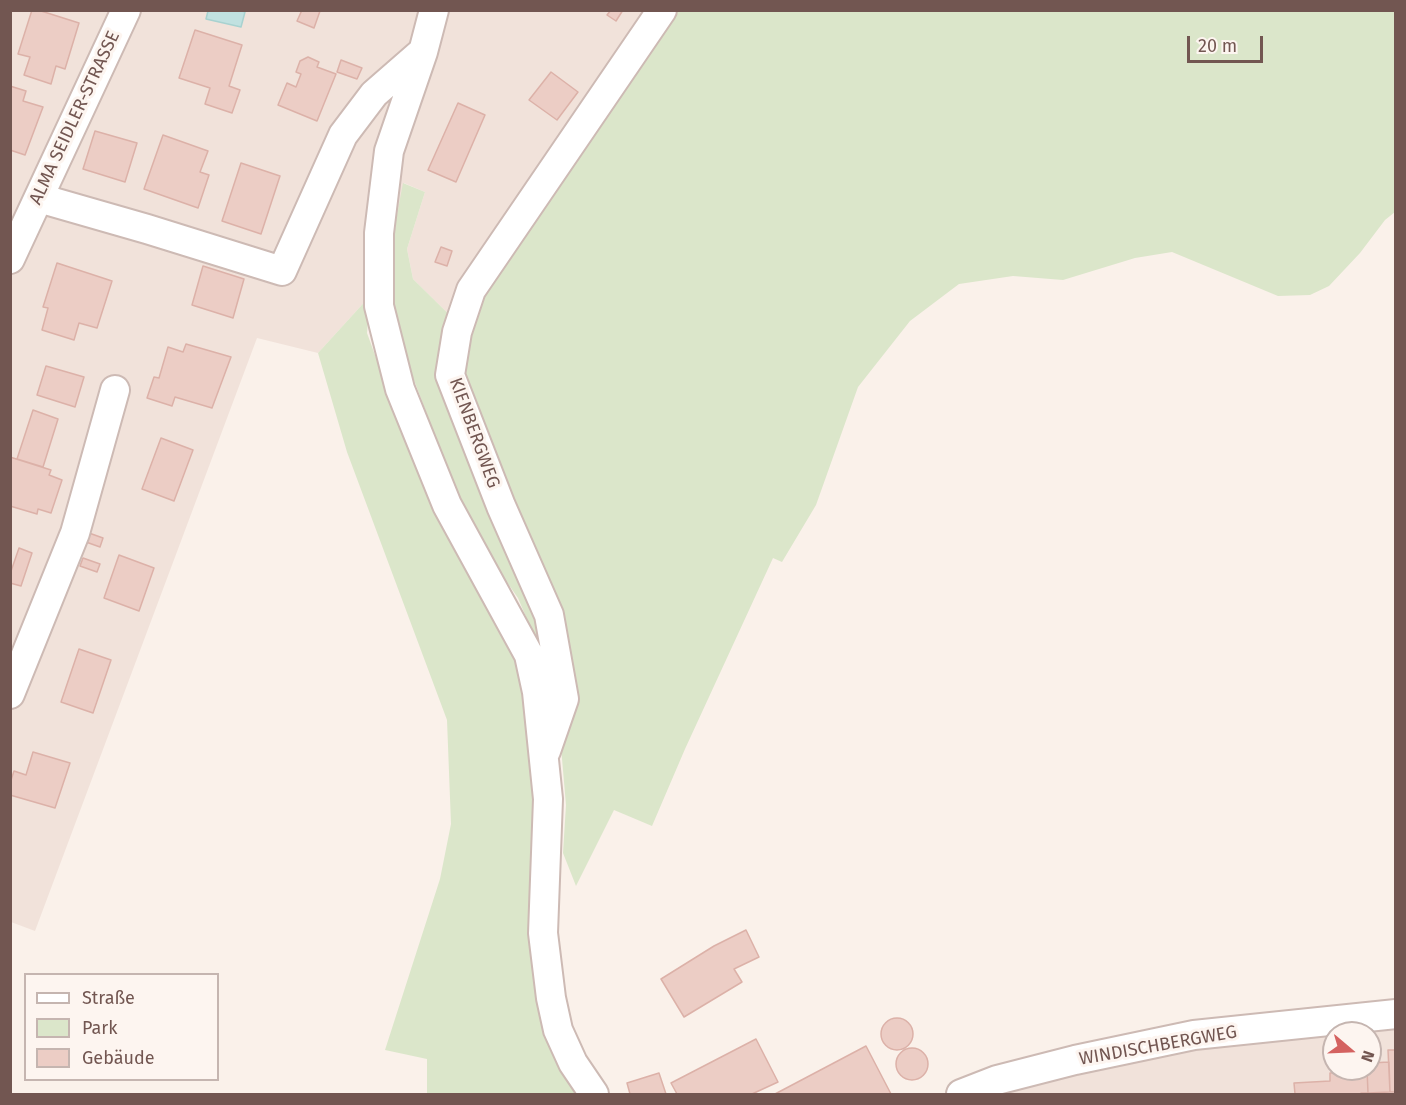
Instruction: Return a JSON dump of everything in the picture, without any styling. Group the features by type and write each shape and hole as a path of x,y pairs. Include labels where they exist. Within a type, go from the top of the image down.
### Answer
{"street":[{"name":"ALMA SEIDLER-STRASSE","path":"10,259 126,10"},
{"name":"KIENBERGWEG","path":"434,10 423,52 389,151 379,233 379,306 400,389 447,505 529,655 537,692 548,799 543,933 551,998 558,1030 573,1063 594,1095"},
{"name":"KIENBERGWEG","path":"544,759 564,699 549,615 501,506 450,375 457,332 471,290 662,10"},
{"path":"39,198 282,271 343,135 374,94 423,52"},
{"path":"10,694 75,533 115,390"},
{"name":"WINDISCHBERGWEG","path":"961,1095 997,1080 1076,1060 1194,1035 1395,1014"}],"shaded area":[{"path":"11,11 673,11 467,332 413,279 407,249 425,192 404,183 395,226 372,220 370,296 318,353 257,338 35,931 11,922"},
{"path":"1395,1006 1395,1094 989,1094 1009,1087 1322,1021 1322,1081 1382,1081 1382,1021 1324,1021"}],"green space":[{"path":"673,11 1395,11 1395,212 1385,220 1360,253 1329,286 1310,295 1278,296 1172,252 1135,258 1063,280 1013,276 959,284 910,321 858,387 816,505 782,562 773,558 652,826 614,810 576,886 563,853 566,805 561,747 537,643 518,598 481,545 452,493 428,417 406,359 393,301 393,248 396,220 403,183 425,192 407,249 413,279 467,332 478,295"},
{"path":"370,296 367,333 387,388 470,576 516,662 530,737 538,821 579,1094 427,1094 427,1059 385,1050 440,879 451,824 447,720 347,452 318,353"}],"water":[{"path":"239,10 245,12 241,27 206,19 208,11"}],"building":[{"path":"32,10 79,23 65,69 56,66 51,84 24,75 30,57 18,54"},
{"path":"302,10 320,11 314,28 297,21"},
{"path":"611,10 623,10 616,21 607,15"},
{"path":"195,30 242,45 229,86 240,90 232,113 205,104 210,88 179,78"},
{"path":"308,57 319,62 317,67 336,74 317,121 278,105 287,83 296,87 301,74 296,72 300,61"},
{"path":"341,60 362,68 357,79 337,72"},
{"path":"551,72 578,92 557,120 529,100"},
{"path":"10,86 26,91 23,101 43,107 25,155 10,150"},
{"path":"458,103 485,115 456,182 428,170"},
{"path":"95,131 137,143 125,182 83,169"},
{"path":"163,135 208,151 200,172 209,175 198,208 144,189"},
{"path":"241,163 280,176 261,234 222,221"},
{"path":"441,247 452,251 447,266 435,262"},
{"path":"57,263 112,281 97,328 79,323 74,340 42,330 48,308 43,307"},
{"path":"203,266 244,279 233,318 192,305"},
{"path":"186,344 231,357 212,408 175,397 172,406 147,398 154,377 159,378 168,347 183,352"},
{"path":"46,366 84,377 75,407 37,395"},
{"path":"33,410 58,419 43,467 17,459"},
{"path":"161,438 193,450 174,501 142,489"},
{"path":"10,457 51,470 49,475 62,480 51,513 38,509 37,514 10,506"},
{"path":"89,533 103,538 100,547 86,542"},
{"path":"19,548 32,553 21,586 10,583 10,574"},
{"path":"119,555 154,568 139,611 104,598"},
{"path":"83,558 100,564 97,572 80,566"},
{"path":"79,649 111,660 93,713 61,702"},
{"path":"33,752 70,763 55,808 10,795 10,783 14,771 26,775"},
{"path":"746,930 759,957 734,969 742,982 684,1017 661,979 714,946"},
{"path":"897,1018 908,1023 913,1034 908,1045 897,1050 886,1045 881,1034 886,1023"},
{"path":"756,1039 778,1082 752,1094 677,1094 671,1083"},
{"path":"866,1046 891,1094 775,1094"},
{"path":"912,1048 923,1053 928,1064 923,1075 912,1080 901,1075 896,1064 901,1053"},
{"path":"1388,1050 1396,1050 1396,1092 1390,1092"},
{"path":"1382,1062 1389,1062 1390,1092 1368,1093 1368,1081 1382,1081"},
{"path":"659,1073 666,1094 630,1094 627,1083"},
{"path":"1368,1081 1368,1093 1295,1094 1294,1083"}]}
